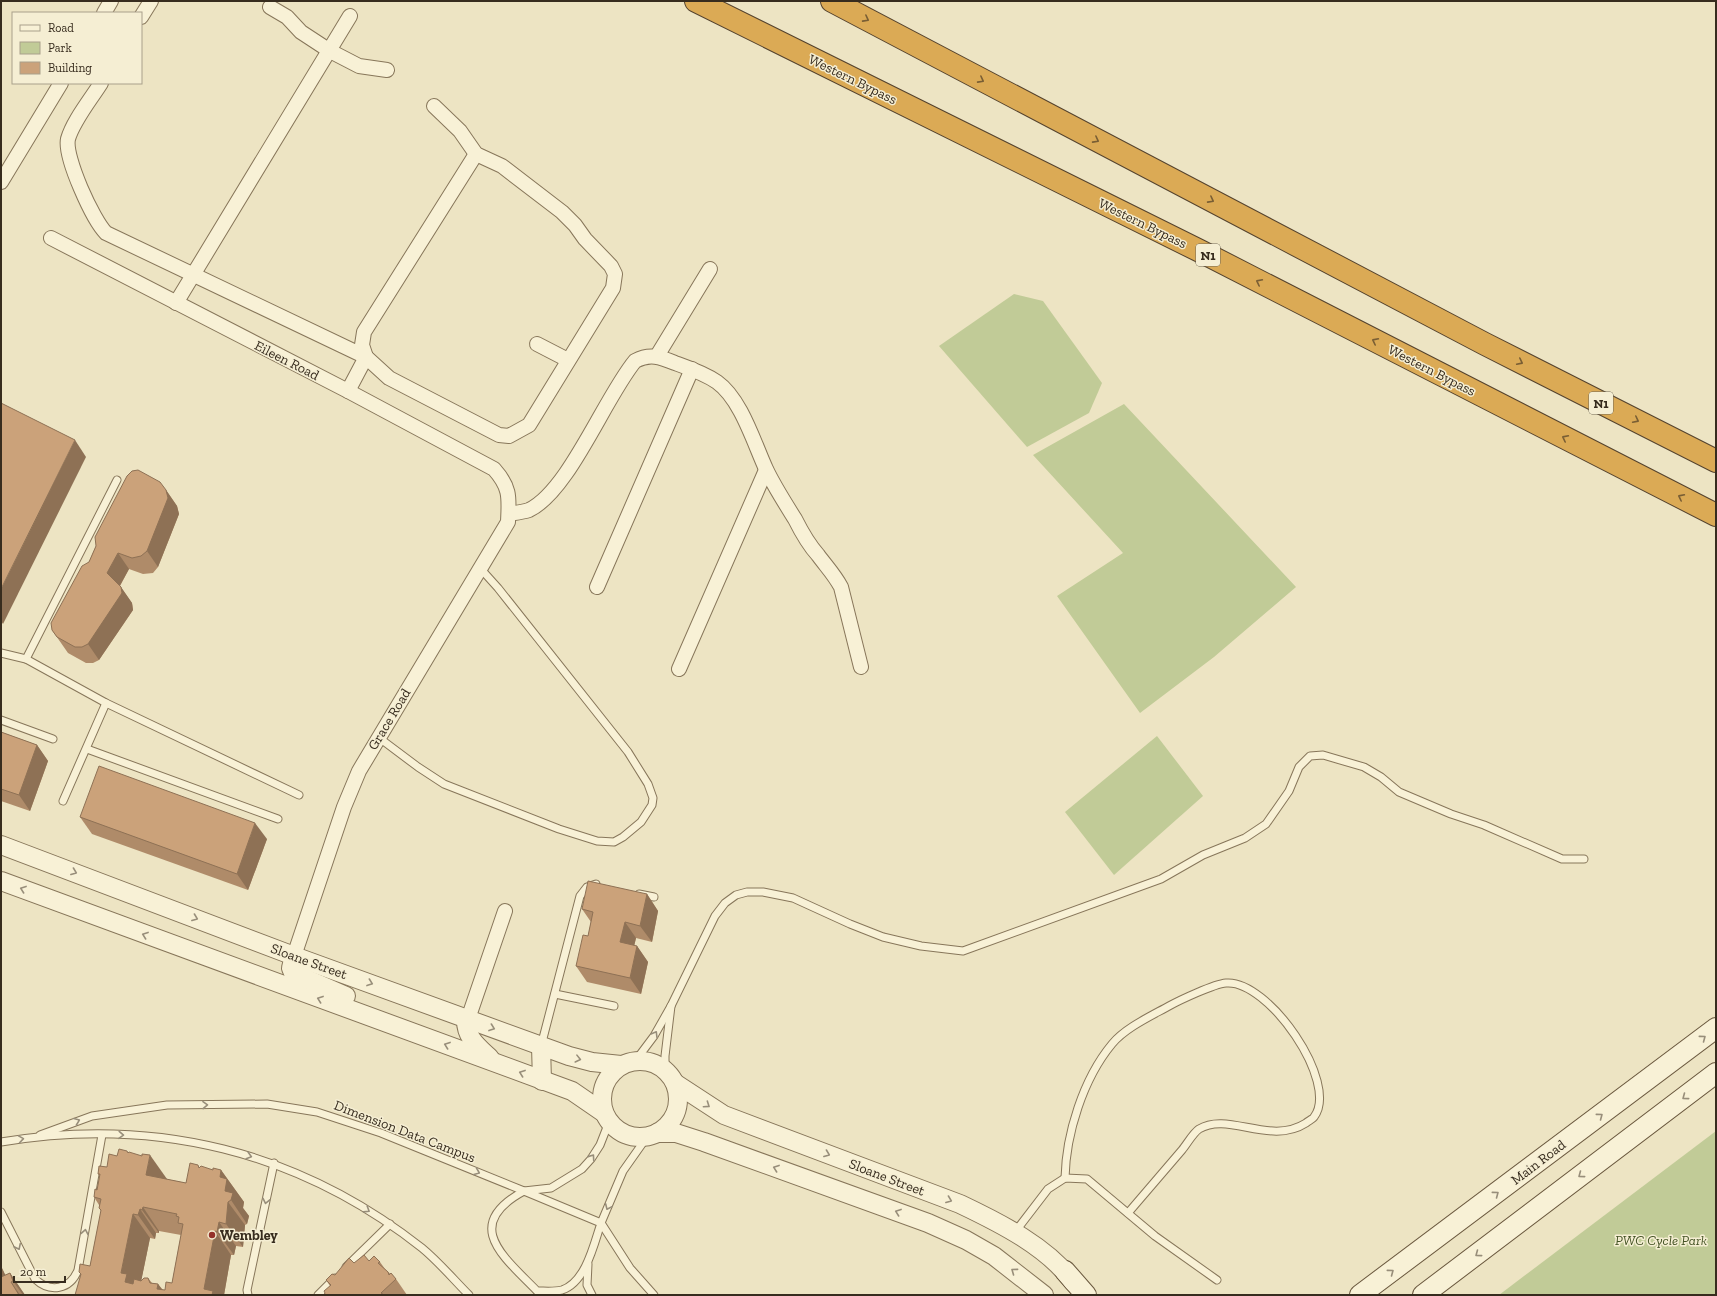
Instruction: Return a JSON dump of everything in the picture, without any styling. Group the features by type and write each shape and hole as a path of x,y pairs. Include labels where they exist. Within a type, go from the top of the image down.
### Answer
{"highway":[{"name":"Western Bypass","path":"696,1 1198,250 1716,515"},
{"name":"N1","path":"832,1 1485,344 1716,461"}],"main road":[{"name":"Main Road","path":"1360,1295 1716,1028"},
{"path":"1423,1295 1716,1073"},
{"path":"1065,1271 1086,1295"}],"street":[{"path":"105,12 111,1"},
{"path":"142,15 151,1"},
{"path":"270,7 287,17 301,32 330,51 359,66 387,70"},
{"path":"176,303 350,16"},
{"path":"1,182 60,84"},
{"path":"100,84 71,131 67,148 70,160 95,220 106,233 366,357 389,378 499,435 509,436 529,425 613,288 615,274 611,266 562,212 502,166 476,154 460,131 434,106"},
{"path":"348,391 366,357 362,345 364,332 476,154"},
{"name":"Eileen Road","path":"51,238 348,391 494,469 507,486 509,496"},
{"path":"657,356 710,269"},
{"path":"537,344 568,360"},
{"path":"508,514 529,510 540,502 561,480 631,366 642,358 657,356 692,369 717,382 726,392 751,430 766,470 818,555 827,564 836,578 840,587 861,667"},
{"path":"597,587 692,369"},
{"path":"679,669 766,470"},
{"name":"Grace Road","path":"294,956 344,807 359,771 508,522 509,496"},
{"name":"Sloane Street","path":"1,845 294,956 581,1060 629,1062"},
{"path":"1,881 572,1091 607,1117"},
{"path":"496,1064 476,1046 465,1029 467,1018 505,911"},
{"path":"294,956 291,968 293,973 375,1009 396,1026"},
{"path":"541,1046 542,1081"},
{"path":"629,1062 657,1064 670,1076 678,1094 678,1106 674,1117 667,1126 652,1135 636,1137 626,1135 617,1130 607,1117 601,1102 602,1091 606,1080 612,1071 629,1062"},
{"name":"Sloane Street","path":"670,1076 724,1115 960,1204 1015,1232 1065,1271 1082,1295"},
{"name":"Sloane Street","path":"652,1135 676,1134 704,1142 928,1224 966,1240 994,1256 1044,1295"}],"lane":[{"path":"26,659 116,480"},
{"path":"378,737 418,767 444,784 559,829 597,841 610,842 624,837 641,822 652,805 653,798 648,784 628,752 498,588 480,568"},
{"path":"1,653 26,659 106,703 299,795"},
{"path":"63,801 106,703"},
{"path":"1,720 54,739"},
{"path":"87,749 278,819"},
{"path":"629,1062 654,1036 671,1006 714,916 725,903 736,895 747,892 763,892 793,898 883,937 921,946 963,950 1161,879 1203,856 1245,838 1266,824 1289,791 1299,767 1310,756 1322,755 1364,767 1381,777 1399,792 1444,811 1484,825 1562,859 1584,859"},
{"path":"541,1046 580,896 586,887 595,884 602,885"},
{"path":"632,892 654,897"},
{"path":"1065,1178 1065,1160 1073,1121 1089,1080 1112,1043 1140,1022 1182,998 1227,983 1251,989 1274,1007 1299,1040 1316,1076 1321,1100 1314,1118 1297,1129 1276,1132 1217,1124 1199,1129 1128,1213"},
{"path":"555,994 614,1006"},
{"path":"670,1076 665,1056 671,1006"},
{"name":"Dimension Data Campus","path":"1,1142 40,1135 92,1116 167,1105 267,1104 317,1112 381,1133 524,1191 551,1188 582,1169 600,1145 607,1117"},
{"name":"Dimension Data Campus","path":"40,1135 162,1137 219,1147 274,1163 339,1193 390,1224 424,1250 469,1295"},
{"path":"1,1212 35,1279 41,1284 50,1288 58,1288 71,1283 78,1270 102,1135"},
{"path":"652,1135 623,1171 601,1223 588,1263 575,1281 563,1290 539,1293 502,1255 495,1244 492,1232 496,1214 509,1199 524,1191 601,1223 630,1268 654,1295"},
{"path":"248,1295 247,1290 274,1163"},
{"path":"1015,1232 1048,1189 1065,1178 1088,1179 1155,1236 1217,1280"},
{"path":"318,1295 390,1224"},
{"path":"588,1263 588,1285 592,1295"}],"green space":[{"path":"1014,294 1043,301 1102,383 1089,413 1027,447 939,346"},
{"path":"1124,404 1296,587 1214,657 1140,713 1057,596 1123,553 1033,455"},
{"path":"1157,736 1203,796 1114,875 1065,812"},
{"name":"PWC Cycle Park","path":"1716,1131 1716,1295 1499,1295"}],"building":[{"path":"1,403 75,440 1,589"},
{"path":"138,470 160,482 166,490 168,498 147,551 141,556 132,558 118,553 107,573 121,587 122,593 88,644 82,647 75,647 57,637 52,630 51,623 82,566 89,562 96,546 95,537 127,476 132,471"},
{"path":"1,732 37,745 19,795 1,789"},
{"path":"99,766 255,823 237,874 80,817"},
{"path":"588,881 647,894 640,926 625,922 620,942 637,946 630,978 576,966 583,935 588,936 593,912 582,909"},
{"path":"119,1149 127,1151 128,1153 142,1156 142,1154 150,1155 146,1175 186,1183 190,1163 198,1165 199,1168 201,1166 213,1170 213,1168 221,1170 220,1177 227,1179 225,1191 233,1193 231,1200 228,1202 226,1224 219,1222 217,1232 215,1231 204,1289 213,1291 212,1295 75,1295 81,1274 79,1272 80,1264 90,1266 101,1210 99,1208 101,1199 94,1197 100,1174 98,1174 99,1166 107,1167 109,1154 117,1156","holes":["143,1207 177,1214 176,1216 179,1217 178,1223 183,1224 172,1283 166,1282 165,1290 157,1289 158,1284 150,1283 148,1278 144,1278 141,1281 134,1279 133,1284 125,1282 127,1274 121,1273 133,1214 138,1215 140,1209 142,1210"]},
{"path":"364,1255 369,1261 374,1256 389,1275 391,1273 396,1279 381,1293 384,1295 324,1295 324,1291 331,1285 326,1280 332,1274 335,1275 349,1258 354,1263"},
{"path":"10,1273 13,1281 11,1282 19,1295 1,1295 1,1277"}],"place":[{"name":"Wembley","path":"212,1235"}]}
